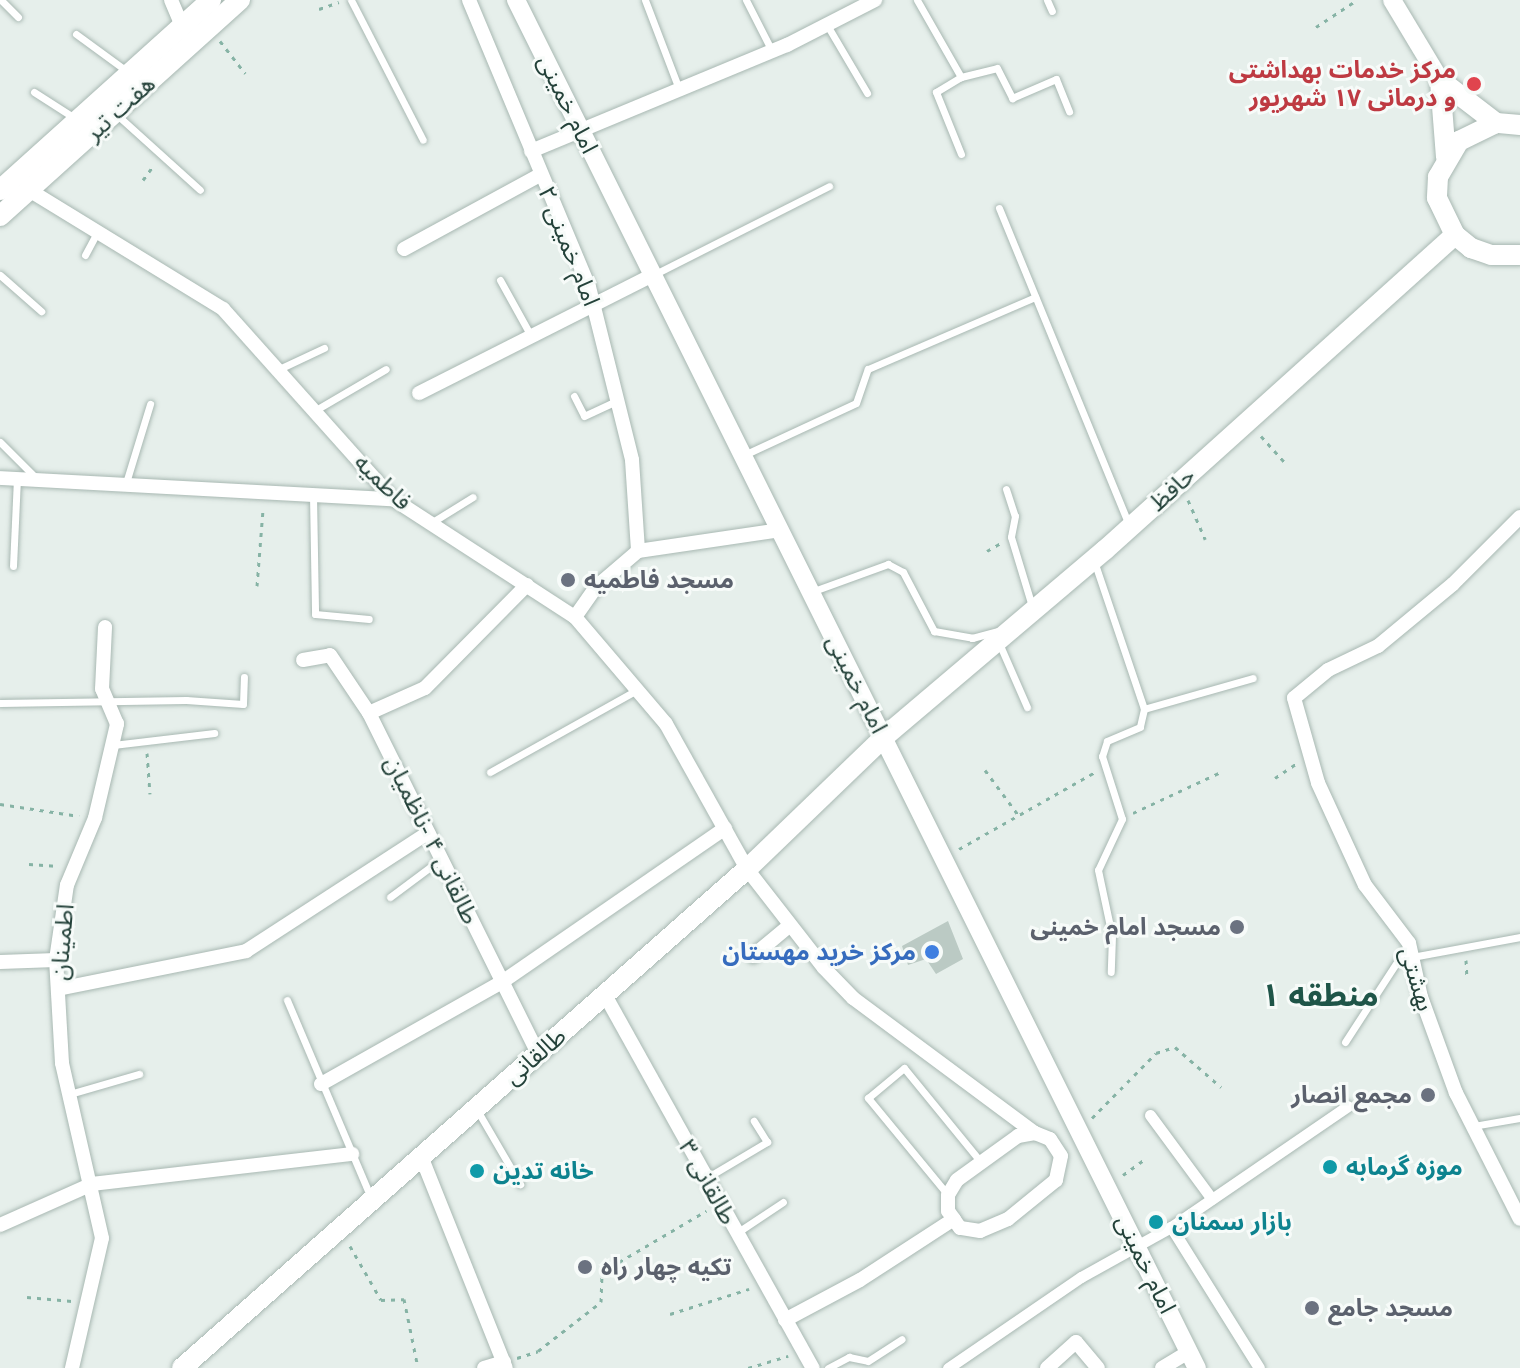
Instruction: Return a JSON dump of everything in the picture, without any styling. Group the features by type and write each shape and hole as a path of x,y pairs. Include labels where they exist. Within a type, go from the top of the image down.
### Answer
{"main road":[{"name":"هفت تیر","path":"0,190 211,0"},
{"name":"هفت تیر","path":"0,216 240,0"},
{"path":"1440,80 1496,123"},
{"path":"1440,80 1446,157 1437,198 1455,235 1491,255 1520,255"},
{"path":"1446,157 1476,129 1496,123 1520,125"},
{"name":"حافظ","path":"883,738 1094,559 1455,235"},
{"name":"طالقانی","path":"182,1368 747,869 883,738"}],"street":[{"path":"171,0 182,26"},
{"name":"امام خمینی ۲","path":"469,0 594,305 632,460 638,551"},
{"name":"امام خمینی","path":"516,0 1193,1360"},
{"path":"1392,0 1440,80"},
{"path":"531,151 772,51 868,1"},
{"path":"404,249 540,175"},
{"name":"فاطمیه","path":"29,190 223,309 393,499 575,617 666,724 747,869 789,926 853,998 1035,1133 1050,1139 1061,1156 1056,1180 1008,1219 980,1231 960,1228 954,1219"},
{"path":"419,393 653,275"},
{"path":"0,478 393,499"},
{"name":"بهشتی","path":"1520,517 1453,584 1378,646 1328,670 1294,698 1311,761 1365,885 1410,950 1421,997 1473,1126 1516,1200 1520,1219"},
{"path":"575,617 596,587 638,551 780,530"},
{"path":"369,713 425,688 527,585"},
{"name":"اطمینان","path":"72,1368 102,1238 62,1063 56,960 75,866 95,818 117,724 102,689 105,627"},
{"name":"طالقانی ۴ -ناظمیان","path":"303,660 330,655 369,713 538,1054"},
{"path":"321,1084 502,982 725,828"},
{"path":"58,989 246,951 428,833"},
{"path":"753,956 789,926"},
{"path":"0,962 56,960"},
{"name":"طالقانی ۳","path":"605,995 813,1368"},
{"path":"948,1368 1081,1277 1171,1227 1348,1106"},
{"path":"1150,1115 1212,1199"},
{"path":"785,1320 860,1280 954,1219 948,1211 948,1195 957,1180 1018,1136 1035,1133"},
{"path":"0,1225 92,1184 352,1154"},
{"path":"421,1156 505,1365 484,1368"},
{"path":"1171,1227 1259,1368"},
{"path":"1047,1368 1076,1342 1098,1368"},
{"path":"1162,1368 1193,1360"}],"lane":[{"path":"1,0 18,17"},
{"path":"349,0 423,140"},
{"path":"645,0 679,89"},
{"path":"746,0 772,51"},
{"path":"917,0 961,77"},
{"path":"1047,0 1052,11"},
{"path":"827,25 867,93"},
{"path":"76,34 130,73"},
{"path":"961,154 936,92 961,77 997,68 1012,98 1056,79 1069,111"},
{"path":"34,92 78,120"},
{"path":"114,113 200,190"},
{"path":"653,275 829,186"},
{"path":"999,208 1130,527"},
{"path":"85,255 97,232"},
{"path":"0,275 41,311"},
{"path":"500,280 531,336"},
{"path":"0,291 7,282"},
{"path":"743,456 856,403 868,369 1035,297"},
{"path":"277,370 324,348"},
{"path":"314,411 386,369"},
{"path":"574,396 584,416 618,400"},
{"path":"125,486 150,404"},
{"path":"0,442 37,479"},
{"path":"13,566 17,478"},
{"path":"1006,489 1015,516 1011,537 1033,611"},
{"path":"313,495 315,614 369,619"},
{"path":"431,523 473,497"},
{"path":"1094,559 1144,709 1140,727 1107,741 1106,767 1122,819 1098,870 1112,936 1111,972"},
{"path":"811,592 888,564 903,572 934,631 972,638 1015,626"},
{"path":"998,641 1027,707"},
{"path":"0,703 109,705 186,700 243,704 244,677"},
{"path":"1144,709 1253,678"},
{"path":"490,772 637,690"},
{"path":"113,745 214,733"},
{"path":"390,897 441,859"},
{"path":"1345,1042 1410,950 1465,949 1520,937"},
{"path":"287,1000 372,1200"},
{"path":"948,1195 868,1098 904,1068 981,1162"},
{"path":"70,1094 139,1074"},
{"path":"476,1109 520,1184"},
{"path":"1473,1126 1520,1118"},
{"path":"706,1178 767,1142 754,1121"},
{"path":"736,1233 783,1202"},
{"path":"828,1368 849,1357 871,1364 902,1339"}],"path":[{"path":"319,9 349,0"},
{"path":"1316,27 1357,0"},
{"path":"209,28 245,73"},
{"path":"143,180 162,156"},
{"path":"1248,420 1285,463"},
{"path":"1180,482 1205,539"},
{"path":"257,586 265,494"},
{"path":"146,741 150,794"},
{"path":"1275,778 1287,767 1311,761"},
{"path":"944,858 1106,767"},
{"path":"985,770 1019,816"},
{"path":"1122,819 1223,771"},
{"path":"0,804 95,818"},
{"path":"29,864 75,866"},
{"path":"1465,949 1467,979"},
{"path":"1080,1131 1156,1053 1175,1047 1221,1087"},
{"path":"1107,1187 1144,1160"},
{"path":"505,1365 538,1351 601,1302 602,1272 648,1240 720,1204"},
{"path":"340,1228 381,1300 404,1299 418,1368"},
{"path":"670,1314 765,1285"},
{"path":"27,1297 88,1302"},
{"path":"748,1368 803,1351"}],"building":[{"name":"مرکز خرید مهستان","path":"948,921 963,959 936,974 926,959 908,965 902,946"}],"place":[{"name":"مرکز خدمات بهداشتی و درمانی ۱۷ شهریور","path":"1474,84"},
{"name":"مسجد فاطمیه","path":"568,580"},
{"name":"مسجد امام خمینی","path":"1237,927"},
{"name":"مرکز خرید مهستان","path":"932,952"},
{"name":"مجمع انصار","path":"1428,1095"},
{"name":"موزه گرمابه","path":"1330,1167"},
{"name":"خانه تدین","path":"477,1171"},
{"name":"بازار سمنان","path":"1156,1222"},
{"name":"تکیه چهار راه","path":"585,1267"},
{"name":"مسجد جامع","path":"1312,1308"}],"district":[{"name":"منطقه ۱","path":"1320,995"}]}
